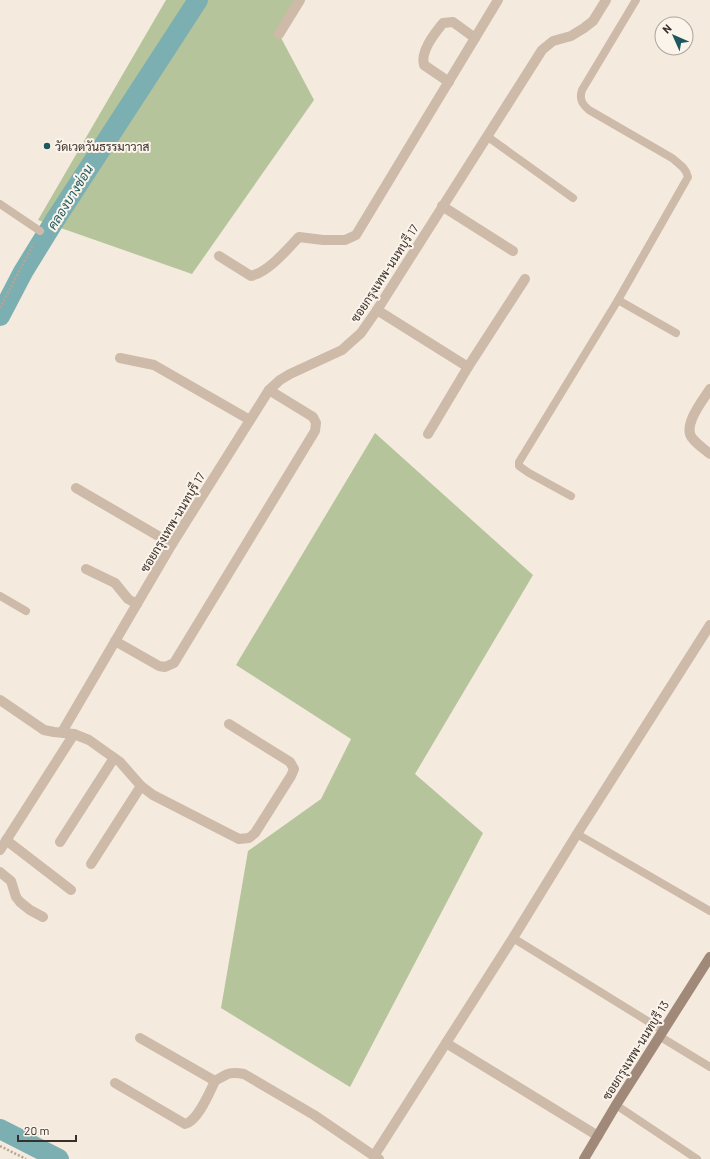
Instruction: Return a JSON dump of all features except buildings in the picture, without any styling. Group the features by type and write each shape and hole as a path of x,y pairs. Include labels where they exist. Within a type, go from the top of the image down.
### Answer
{"street":[{"path":"279,34 300,0"},
{"path":"219,256 251,276 260,274 286,251 299,237 323,240 345,240 356,235 498,0"},
{"name":"ซอยกรุงเทพ-นนทบุรี 17","path":"62,732 172,544 269,390 280,380 290,374 342,350 361,333 542,50 553,42 571,36 593,21 606,0"},
{"path":"449,82 424,65 423,61 426,49 435,33 443,23 453,22 475,38"},
{"path":"442,206 513,251"},
{"path":"428,434 468,367 525,279"},
{"path":"377,310 468,367"},
{"path":"120,358 154,365 250,420"},
{"path":"710,388 694,414 689,426 691,438 710,454"},
{"path":"115,641 159,666 165,667 174,663 316,431 316,423 313,417 269,390"},
{"path":"76,488 172,544"},
{"path":"86,569 115,583 128,599 137,604"},
{"path":"115,1083 185,1124 190,1123 195,1118 215,1082 226,1074 234,1072 244,1074 314,1115 376,1158 446,1043 710,625"},
{"path":"0,700 44,730 74,734 89,740 120,762 141,786 164,801 239,839 249,838 255,833 294,769 290,762 229,724"},
{"path":"0,850 74,734"},
{"path":"60,842 114,758"},
{"path":"91,864 141,786"},
{"path":"6,840 71,890"},
{"path":"0,872 11,882 16,897 20,902 43,918"},
{"name":"ซอยกรุงเทพ-นนทบุรี 13","path":"584,1159 616,1105 710,957"},
{"path":"140,1038 215,1082"},
{"path":"446,1043 598,1136"}],"lane":[{"path":"571,496 526,471 519,466 519,462 618,300 688,177 687,172 672,158 589,110 583,105 581,100 580,95 582,90 636,0"},
{"path":"488,136 573,198"},
{"path":"0,204 40,231"},
{"path":"618,300 676,333"},
{"path":"0,596 26,611"},
{"path":"577,834 710,911"},
{"path":"513,938 661,1033 710,1067"},
{"path":"616,1105 697,1159"}],"path":[{"path":"0,308 40,231"},
{"path":"0,1146 26,1159"}],"green space":[{"path":"166,0 298,0 279,34 314,100 192,274 38,220"},
{"path":"375,433 533,575 415,774 483,833 350,1087 221,1008 248,851 321,799 351,739 236,665"}],"waterway":[{"name":"คลองบางซ่อน","path":"0,316 23,272 55,220 198,0"},
{"path":"0,1129 59,1159"}],"place":[{"name":"วัดเวตวันธรรมาวาส","path":"47,146"}]}
